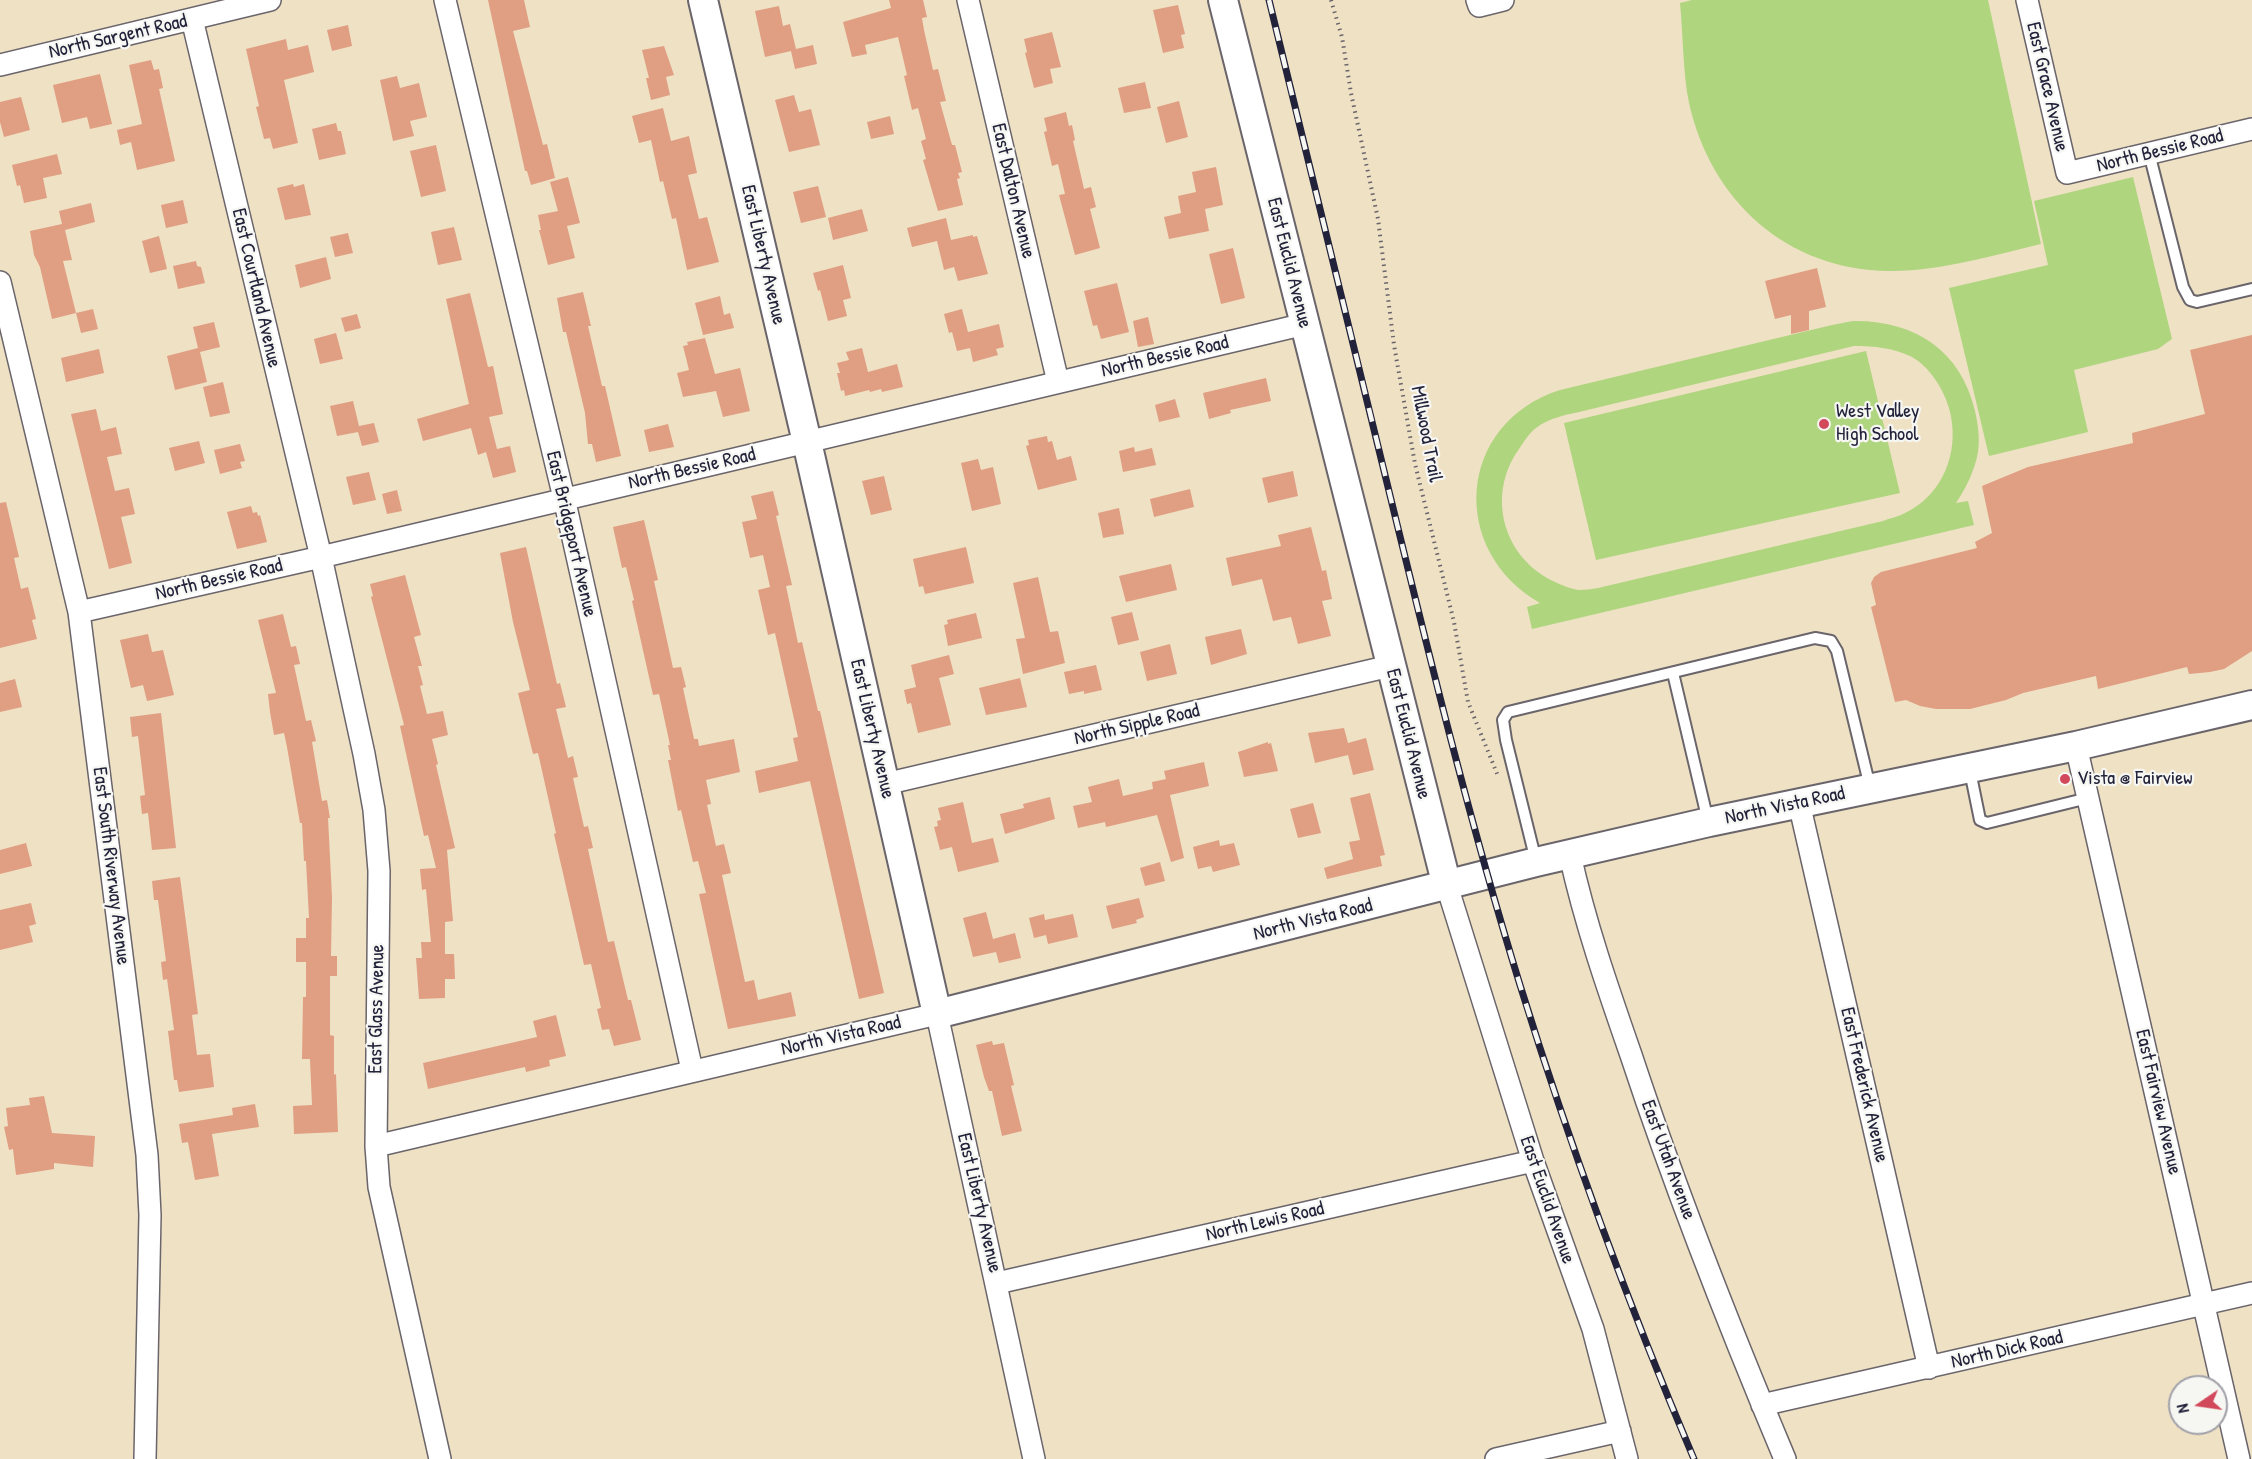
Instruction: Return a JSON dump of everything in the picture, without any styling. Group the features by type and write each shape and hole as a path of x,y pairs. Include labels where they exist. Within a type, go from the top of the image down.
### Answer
{"street":[{"name":"North Sargent Road","path":"0,64 270,0"},
{"name":"East Bridgeport Avenue","path":"445,0 564,498 692,1070"},
{"name":"East Liberty Avenue","path":"703,0 885,784 997,1283 1034,1459"},
{"name":"East Dalton Avenue","path":"968,0 1058,382"},
{"name":"East Euclid Avenue","path":"1222,0 1447,886 1533,1161 1593,1329 1627,1459"},
{"path":"1478,3 1503,0"},
{"name":"East Grace Avenue","path":"2027,0 2067,173"},
{"name":"East Courtland Avenue","path":"192,19 321,557"},
{"name":"North Bessie Road","path":"2067,173 2252,129"},
{"name":"East South Riverway Avenue","path":"0,282 80,612 147,1155 150,1215 145,1459"},
{"name":"North Bessie Road","path":"80,612 1305,324"},
{"name":"East Glass Avenue","path":"321,557 374,810 379,871 376,1146 379,1187 440,1459"},
{"name":"North Sipple Road","path":"885,784 1390,666"},
{"name":"North Vista Road","path":"376,1146 937,1014 1536,862 1709,822 2076,746 2252,705"},
{"name":"East Fairview Avenue","path":"2076,746 2239,1459"},
{"name":"East Frederick Avenue","path":"1799,803 1929,1368"},
{"name":"East Utah Avenue","path":"1570,855 1577,889 1658,1138 1785,1459"},
{"name":"North Lewis Road","path":"997,1283 1533,1161"},
{"name":"North Dick Road","path":"1762,1405 2252,1293"},
{"path":"1496,1459 1620,1431"}],"lane":[{"path":"2149,153 2183,287 2190,300 2197,302 2252,289"},
{"path":"1536,862 1506,740 1503,720 1508,712 1815,638 1831,641 1837,651 1870,788"},
{"path":"1673,672 1709,822"},
{"path":"1969,768 1980,820 1987,822 2088,798"}],"path":[{"name":"Millwood Trail","path":"1331,0 1342,37 1358,131 1378,219 1394,345 1413,454 1452,614 1468,702 1500,783"}],"green space":[{"path":"1692,0 1988,0 2041,244 1946,266 1889,271 1852,268 1818,258 1787,243 1759,223 1735,199 1715,170 1700,138 1687,92 1680,3"},
{"path":"2133,177 2172,339 2158,349 2074,370 2088,432 1989,456 1949,288 2048,265 2034,201"},
{"path":"1853,321 1896,326 1932,343 1959,371 1975,411 1979,442 1977,459 1967,485 1956,503 1968,501 1974,525 1532,629 1527,607 1540,603 1510,580 1490,552 1479,521 1477,489 1484,458 1500,430 1526,406 1560,390","holes":["1854,346 1891,350 1917,360 1938,384 1950,412 1953,429 1952,446 1942,478 1920,504 1900,516 1584,590 1553,581 1536,570 1522,557 1512,541 1505,523 1502,505 1503,486 1509,467 1519,449 1531,432 1541,425 1568,414"]},
{"path":"1866,351 1900,493 1596,560 1564,423"}],"building":[{"path":"488,0 524,0 530,27 513,31 543,145 547,144 555,178 531,185 527,171 525,171"},
{"path":"889,0 923,0 927,17 922,18 933,70 938,69 946,101 940,102 962,172 958,173 960,178 957,179 963,205 938,211 923,160 926,159 921,141 926,139 918,108 912,110 898,37 865,45 867,54 852,57 843,22 891,8"},
{"path":"1178,5 1185,34 1181,35 1184,48 1163,53 1153,10"},
{"path":"779,6 783,26 790,24 796,49 813,45 817,64 795,69 791,51 765,57 755,11"},
{"path":"348,25 352,46 332,51 327,30"},
{"path":"1052,32 1061,67 1050,69 1053,83 1034,88 1025,53 1027,52 1024,39"},
{"path":"286,39 288,50 308,45 314,72 284,80 298,143 273,149 270,138 264,139 246,49"},
{"path":"664,46 674,75 666,77 670,95 651,100 646,78 649,78 642,50"},
{"path":"151,60 154,70 159,69 163,88 159,89 175,161 137,170 131,142 120,145 117,130 142,124 129,65"},
{"path":"100,74 112,124 90,129 87,117 62,123 53,85"},
{"path":"397,76 400,88 419,83 427,117 410,121 414,136 393,141 380,80"},
{"path":"1145,82 1151,108 1124,113 1118,88"},
{"path":"794,95 799,112 811,109 820,145 789,152 775,100"},
{"path":"21,97 30,130 4,137 0,122 0,102"},
{"path":"1179,101 1188,137 1166,143 1157,107"},
{"path":"663,108 671,141 689,136 697,173 688,175 699,219 707,217 719,262 687,270 676,218 672,219 663,181 660,182 651,140 639,143 632,116"},
{"path":"1066,112 1069,126 1072,125 1075,140 1073,141 1084,189 1091,187 1096,207 1090,209 1100,248 1075,255 1059,195 1065,194 1058,164 1052,166 1044,132 1047,131 1044,118"},
{"path":"890,116 894,134 871,139 867,122"},
{"path":"336,123 338,131 341,131 346,154 319,160 312,129"},
{"path":"436,145 446,191 421,197 410,151"},
{"path":"57,154 62,174 43,178 47,198 24,203 12,165"},
{"path":"1216,167 1223,205 1205,209 1209,231 1169,239 1164,217 1181,213 1178,196 1196,192 1192,172"},
{"path":"568,177 580,223 567,226 575,258 548,265 539,230 541,230 538,215 558,211 550,182"},
{"path":"293,184 294,187 304,184 311,215 285,220 277,188"},
{"path":"818,186 826,217 801,223 793,192"},
{"path":"183,200 188,223 166,228 161,205"},
{"path":"91,203 95,222 65,230 72,260 63,261 76,313 52,319 40,267 34,255 30,231 62,224 59,211"},
{"path":"862,209 868,231 833,240 828,218"},
{"path":"946,218 951,240 977,236 988,274 958,281 954,267 944,270 937,241 912,247 907,228"},
{"path":"454,227 462,260 438,265 431,232"},
{"path":"348,233 353,253 335,257 330,237"},
{"path":"159,236 167,269 150,273 142,241"},
{"path":"1233,248 1245,298 1221,304 1209,254"},
{"path":"326,257 331,279 300,288 295,265"},
{"path":"196,261 197,266 201,267 205,283 178,289 173,266"},
{"path":"843,265 851,298 843,300 847,316 828,321 813,273"},
{"path":"1817,268 1826,307 1809,311 1809,330 1791,334 1791,315 1775,319 1765,281"},
{"path":"1117,283 1129,332 1101,339 1097,325 1093,326 1084,291"},
{"path":"583,292 591,326 588,326 621,456 596,462 592,444 588,444 585,413 566,332 563,332 557,298"},
{"path":"470,293 488,367 493,366 503,414 489,417 497,449 510,446 516,472 493,478 486,452 478,455 471,428 423,441 417,419 469,404 446,299"},
{"path":"720,296 724,315 730,313 734,328 703,335 695,303"},
{"path":"93,309 98,329 81,333 76,313"},
{"path":"962,309 968,332 999,324 1004,347 996,349 998,355 973,362 970,348 957,351 944,314"},
{"path":"357,314 361,328 345,332 341,318"},
{"path":"1148,317 1154,344 1138,347 1133,321"},
{"path":"214,322 220,347 200,352 207,382 175,390 167,356 198,348 193,327"},
{"path":"336,333 343,359 320,364 314,339"},
{"path":"2252,335 2252,651 2224,669 2210,672 2189,674 2187,667 2098,689 2096,676 2023,693 1970,709 1936,709 1906,700 1895,702 1871,607 1876,605 1871,583 1874,577 1881,572 1977,548 1975,542 1992,533 1982,486 2028,467 2133,443 2132,433 2205,414 2190,350"},
{"path":"705,338 715,374 740,368 750,411 723,417 716,391 683,397 677,373 689,370 683,346 688,345 687,342"},
{"path":"862,348 868,372 897,364 903,387 882,392 881,389 870,392 869,390 845,396 844,390 841,391 837,363 849,360 846,352"},
{"path":"99,349 104,373 66,382 61,358"},
{"path":"1266,378 1271,401 1230,410 1231,413 1209,419 1203,393"},
{"path":"223,382 230,413 210,417 203,387"},
{"path":"1175,399 1180,417 1159,422 1155,405"},
{"path":"353,401 359,426 374,423 379,442 362,446 358,432 337,436 330,406"},
{"path":"96,409 101,431 116,427 122,454 107,457 115,491 129,488 135,514 121,517 132,563 109,569 71,414"},
{"path":"668,424 674,447 649,452 644,430"},
{"path":"1047,436 1048,442 1052,441 1057,460 1071,456 1077,480 1038,490 1026,446 1029,445 1028,440"},
{"path":"199,441 205,463 175,471 169,448"},
{"path":"240,444 245,461 240,462 242,468 220,474 214,450"},
{"path":"1134,447 1135,452 1152,448 1156,465 1123,472 1119,451"},
{"path":"978,459 981,470 993,467 1001,504 972,511 961,463"},
{"path":"1293,471 1298,496 1268,503 1262,478"},
{"path":"369,472 376,500 353,505 346,477"},
{"path":"884,476 892,510 871,515 862,481"},
{"path":"1190,489 1194,507 1154,517 1150,499"},
{"path":"397,490 402,511 387,514 382,494"},
{"path":"773,491 779,515 776,516 792,585 786,586 798,643 802,642 818,711 820,711 884,993 859,999 810,781 759,793 755,771 798,761 793,738 798,737 775,633 768,635 758,590 770,587 763,555 750,558 742,522 757,519 751,496"},
{"path":"6,502 19,557 14,558 21,589 28,587 36,619 32,620 37,639 0,648 0,503"},
{"path":"251,506 253,513 257,512 258,516 260,515 267,542 237,549 227,512"},
{"path":"1119,508 1124,534 1103,538 1098,513"},
{"path":"644,520 658,580 654,581 673,668 681,667 694,739 698,739 699,746 734,739 740,772 706,780 711,804 707,805 716,846 724,844 731,873 722,875 745,982 754,980 758,1000 791,992 796,1016 728,1029 699,894 706,893 698,861 693,862 681,810 678,811 668,760 671,760 668,745 670,745 659,694 653,695 632,601 634,600 626,567 622,568 613,527"},
{"path":"1311,527 1322,571 1326,570 1332,599 1322,601 1331,636 1298,644 1291,617 1273,621 1262,579 1232,586 1226,558 1281,546 1278,535"},
{"path":"526,547 557,684 560,683 566,707 556,709 568,758 573,756 578,777 573,778 584,827 588,826 593,848 588,849 608,942 614,941 628,1000 631,1000 641,1040 614,1046 609,1029 602,1030 597,1009 601,1008 591,964 584,965 538,753 533,754 518,693 530,690 513,622 500,553"},
{"path":"966,547 974,583 925,594 923,586 919,587 913,559"},
{"path":"1171,564 1177,590 1126,602 1119,576"},
{"path":"405,575 421,635 414,637 422,666 418,666 423,685 420,686 427,714 443,711 448,735 432,739 455,848 447,850 453,921 445,922 445,954 454,954 455,979 445,979 445,998 419,999 416,958 422,958 421,942 431,942 426,889 422,890 420,869 436,868 428,835 424,836 400,726 404,725 371,597 373,596 370,584"},
{"path":"1038,577 1050,632 1058,631 1065,663 1023,674 1016,639 1025,638 1013,583"},
{"path":"1132,612 1139,640 1118,645 1111,617"},
{"path":"976,613 982,638 948,646 944,625 948,624 947,620"},
{"path":"283,614 291,647 296,646 300,664 294,665 306,721 311,720 316,741 312,742 322,801 327,800 330,818 328,818 332,897 331,956 337,956 337,976 330,976 330,1035 334,1036 338,1132 294,1134 293,1106 312,1105 310,1059 302,1059 306,962 296,962 296,938 306,938 306,918 309,918 306,861 304,861 302,823 300,823 284,733 274,735 268,694 276,693 258,620"},
{"path":"1241,629 1247,654 1211,665 1205,637"},
{"path":"148,634 152,652 163,650 174,695 147,701 143,685 131,688 120,640"},
{"path":"1170,644 1177,674 1147,681 1140,652"},
{"path":"949,655 954,674 939,678 951,725 918,733 911,703 907,704 904,690 916,687 911,665"},
{"path":"1096,665 1102,690 1084,694 1084,691 1069,694 1064,672"},
{"path":"1020,678 1027,707 986,715 979,688"},
{"path":"15,679 22,707 0,712 0,683"},
{"path":"161,713 176,848 152,850 148,813 142,814 140,796 145,795 138,736 132,737 130,717"},
{"path":"1344,728 1348,743 1366,738 1374,770 1353,775 1348,755 1315,763 1308,733"},
{"path":"1268,742 1268,744 1271,743 1278,771 1244,777 1238,752"},
{"path":"1204,762 1209,786 1170,795 1184,858 1171,862 1157,815 1106,827 1105,822 1078,828 1073,806 1092,802 1088,787 1119,779 1123,796 1153,789 1152,782 1166,779 1164,771"},
{"path":"1370,793 1385,855 1380,856 1382,866 1327,879 1324,868 1353,859 1349,842 1360,840 1350,798"},
{"path":"1050,797 1055,819 1005,834 1000,814 1024,808 1023,804"},
{"path":"963,802 972,843 993,838 999,862 958,872 952,847 940,850 934,827 938,826 937,821 941,820 938,808"},
{"path":"1313,803 1321,833 1298,838 1290,809"},
{"path":"1219,840 1220,846 1234,843 1240,865 1213,872 1211,866 1198,869 1193,847"},
{"path":"26,843 32,866 0,874 0,850"},
{"path":"1160,862 1165,881 1145,886 1140,868"},
{"path":"180,877 198,1014 192,1015 197,1055 210,1054 214,1087 179,1092 177,1080 174,1080 168,1031 174,1030 167,979 163,980 161,962 166,961 158,900 154,900 152,881"},
{"path":"1139,898 1144,917 1136,920 1137,923 1112,929 1106,906"},
{"path":"31,903 36,924 29,926 33,942 0,950 0,910"},
{"path":"986,912 993,939 1015,933 1021,958 999,963 996,952 973,957 963,918"},
{"path":"1044,914 1045,920 1073,914 1078,937 1048,944 1046,935 1034,938 1029,918"},
{"path":"556,1015 566,1056 549,1060 550,1066 526,1072 525,1067 428,1089 423,1063 537,1037 533,1021"},
{"path":"992,1041 993,1045 1004,1043 1022,1131 1002,1136 992,1091 989,1091 984,1077 976,1045"},
{"path":"44,1096 52,1133 95,1136 93,1167 54,1163 54,1169 16,1175 13,1149 9,1150 4,1127 8,1126 6,1108 30,1105 29,1098"},
{"path":"255,1104 259,1127 212,1134 219,1176 195,1180 188,1142 182,1143 179,1124 233,1115 232,1108"}],"railway":[{"path":"1269,0 1434,672 1501,923 1539,1045 1601,1224 1694,1459"}],"place":[{"name":"West Valley High School","path":"1824,424"},
{"name":"Vista @ Fairview","path":"2065,779"}]}
